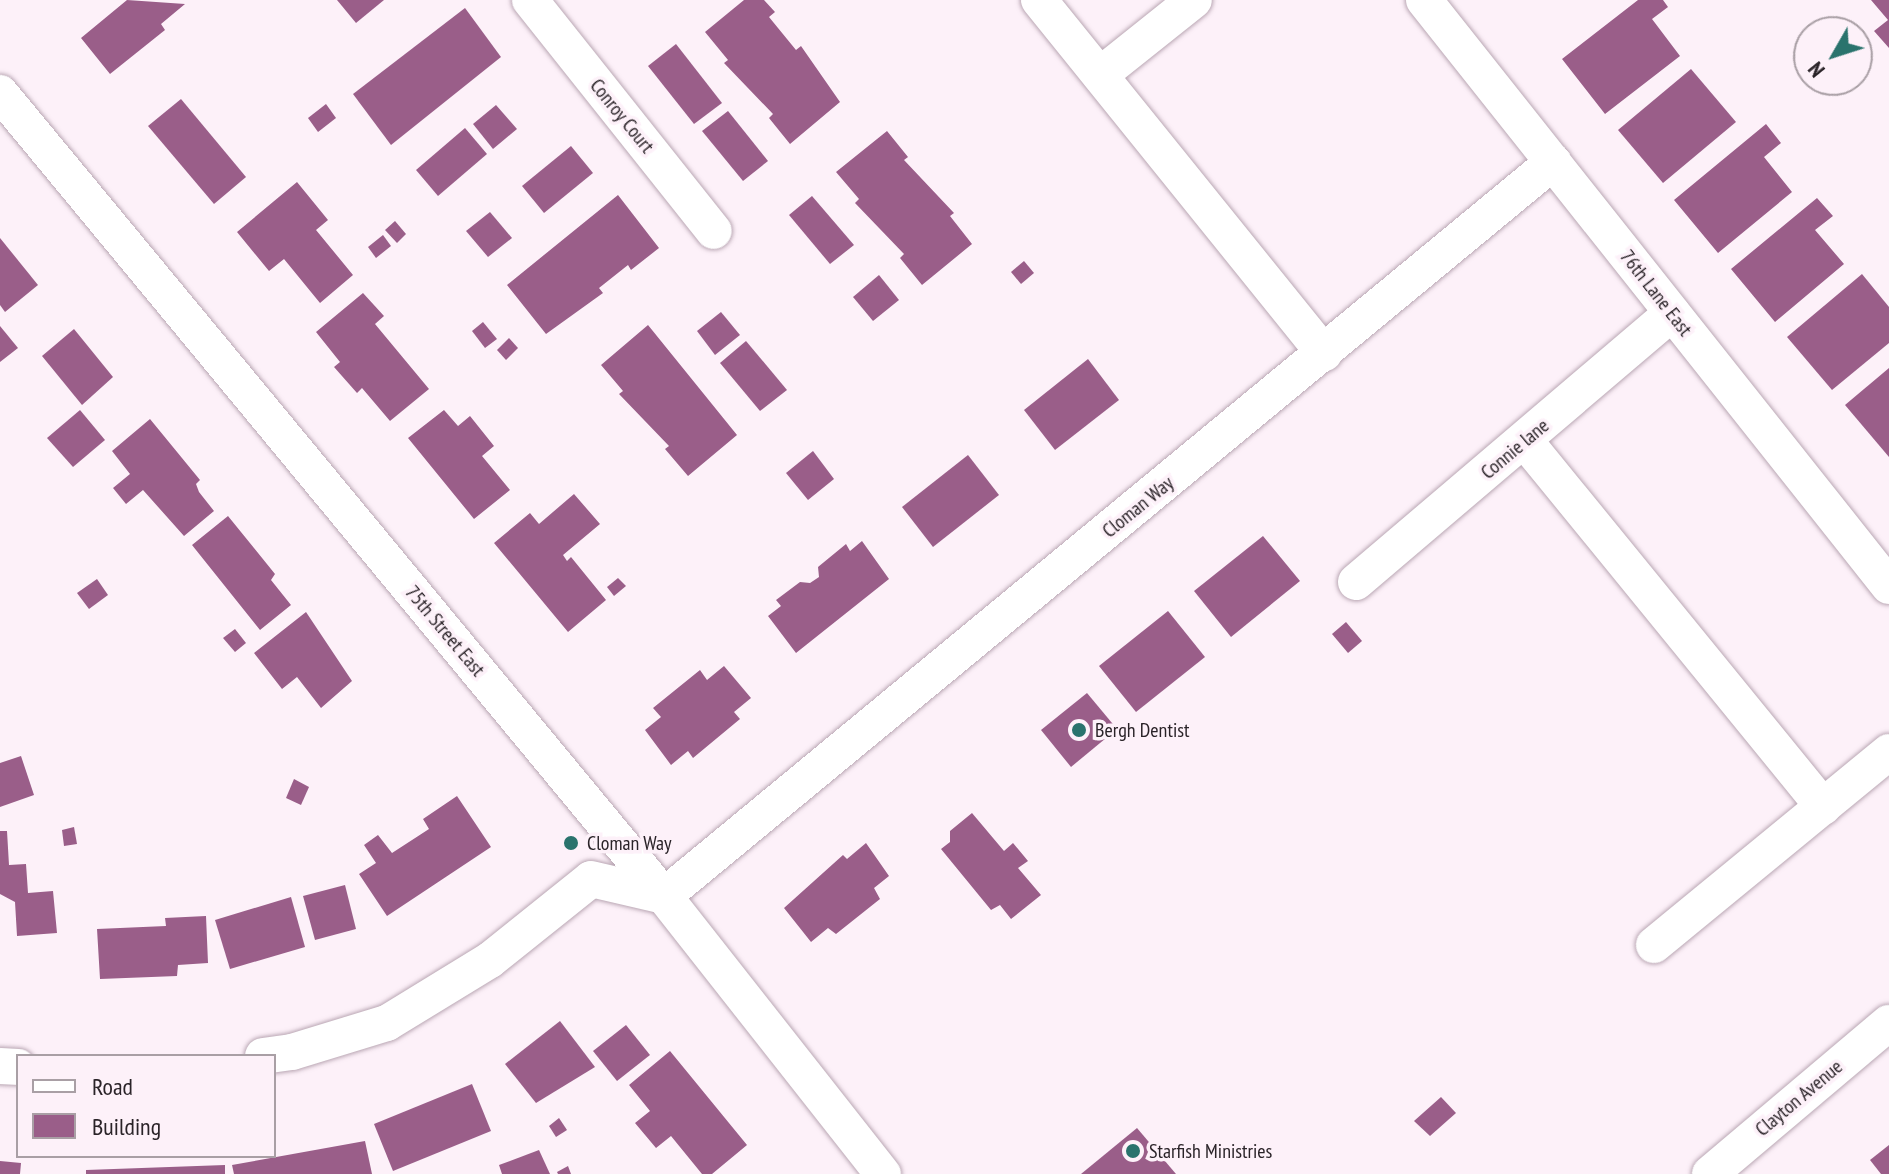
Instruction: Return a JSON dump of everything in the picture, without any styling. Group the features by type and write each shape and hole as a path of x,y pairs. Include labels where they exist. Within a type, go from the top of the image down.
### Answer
{"street":[{"name":"Conroy Court","path":"530,0 714,231"},
{"path":"1039,0 1324,353"},
{"path":"1100,75 1194,0"},
{"name":"76th Lane East","path":"1424,0 1889,586"},
{"name":"75th Street East","path":"0,93 664,896 883,1174"},
{"name":"Cloman Way","path":"664,896 1553,162"},
{"name":"Connie lane","path":"1356,582 1672,313"},
{"path":"1525,441 1823,807"},
{"path":"1654,945 1889,752"},
{"path":"276,1054 387,1023 490,960 591,879 664,896"},
{"name":"Clayton Avenue","path":"1710,1174 1889,1023"}],"building":[{"path":"127,0 185,4 161,24 165,30 110,74 81,38"},
{"path":"337,0 384,0 356,23"},
{"path":"744,0 764,0 775,12 769,17 796,50 801,46 840,102 790,144 769,118 773,114 724,63 728,60 705,32"},
{"path":"1638,0 1663,0 1668,7 1652,19 1680,56 1605,114 1562,59"},
{"path":"1871,0 1889,0 1889,48 1874,31 1888,20"},
{"path":"465,8 501,57 391,145 353,94"},
{"path":"676,44 722,103 694,124 648,66"},
{"path":"1691,69 1736,122 1663,183 1618,130"},
{"path":"181,99 246,177 214,204 148,126"},
{"path":"326,104 336,118 318,132 308,118"},
{"path":"496,105 517,129 493,149 473,124"},
{"path":"728,111 768,161 743,181 702,131"},
{"path":"1766,124 1781,143 1764,157 1792,192 1718,253 1674,200"},
{"path":"465,128 487,154 438,196 416,170"},
{"path":"887,131 908,157 904,160 954,213 950,216 972,244 922,285 900,258 904,254 855,203 859,199 836,172"},
{"path":"571,146 593,173 544,213 522,186"},
{"path":"297,182 328,220 316,230 353,275 320,303 284,259 269,271 237,232"},
{"path":"618,195 659,248 631,270 628,265 599,288 603,293 546,334 507,285"},
{"path":"812,196 854,245 830,264 789,215"},
{"path":"1817,198 1833,216 1815,230 1844,264 1775,322 1731,269"},
{"path":"490,212 512,238 488,257 466,231"},
{"path":"395,221 406,234 397,243 385,230"},
{"path":"383,235 391,246 376,258 368,247"},
{"path":"0,238 38,285 5,312 0,305"},
{"path":"1024,261 1034,273 1021,284 1011,272"},
{"path":"1862,274 1889,307 1889,343 1832,390 1787,337"},
{"path":"879,275 899,300 873,321 853,297"},
{"path":"363,293 384,316 375,324 429,389 390,421 362,388 357,393 334,367 340,362 316,332"},
{"path":"721,312 740,335 715,355 697,331"},
{"path":"483,322 497,339 485,348 472,331"},
{"path":"648,325 737,435 688,476 665,449 669,446 619,394 623,391 601,365"},
{"path":"0,326 18,348 0,362"},
{"path":"74,329 113,377 82,405 42,356"},
{"path":"509,338 518,348 506,360 497,350"},
{"path":"746,341 787,390 760,411 720,363"},
{"path":"1088,359 1119,400 1055,450 1024,410"},
{"path":"1889,368 1889,457 1845,405"},
{"path":"80,410 105,440 73,467 47,438"},
{"path":"444,410 458,426 470,416 494,446 482,456 510,490 474,519 408,438"},
{"path":"150,419 200,480 196,484 199,492 214,511 184,536 143,490 126,504 113,488 130,474 112,451"},
{"path":"813,451 834,479 808,500 786,473"},
{"path":"968,455 999,495 933,547 902,507"},
{"path":"574,494 600,524 563,555 567,561 571,557 606,600 568,632 494,543 530,513 539,524"},
{"path":"228,516 275,574 271,580 291,605 260,630 192,545"},
{"path":"1263,536 1300,581 1231,637 1194,591"},
{"path":"862,541 889,579 796,653 768,616 781,606 776,600 800,582 810,583 819,577 818,567 846,544 850,551"},
{"path":"618,578 626,586 614,596 607,587"},
{"path":"97,579 108,595 89,609 77,593"},
{"path":"1168,611 1205,657 1136,712 1099,666"},
{"path":"306,612 352,681 321,708 297,677 282,689 254,653"},
{"path":"1346,622 1362,641 1348,653 1332,634"},
{"path":"235,629 246,643 235,652 223,638"},
{"path":"724,666 751,698 734,712 740,719 693,758 688,751 671,765 645,730 661,717 653,708 700,670 707,680"},
{"name":"Bergh Dentist","path":"1087,693 1117,729 1071,767 1041,730"},
{"path":"21,756 34,795 0,807 0,763"},
{"path":"294,779 309,787 301,805 286,798"},
{"path":"457,796 491,847 387,916 359,874 376,863 364,845 378,835 392,853 429,829 423,819"},
{"path":"972,813 1004,851 1013,843 1028,861 1018,868 1041,895 1011,919 1000,905 991,910 941,849 950,842 950,831"},
{"path":"74,827 77,844 64,846 62,830"},
{"path":"0,831 7,831 9,865 26,864 28,893 53,891 57,933 17,936 15,902 0,894"},
{"path":"866,843 889,876 874,888 880,899 836,934 828,928 811,942 784,908 843,855 847,859"},
{"path":"345,885 356,929 315,940 303,896"},
{"path":"291,897 305,947 230,969 215,920"},
{"path":"206,916 208,963 178,965 177,976 100,979 97,929 166,926 165,918"},
{"path":"560,1021 595,1067 536,1103 505,1064"},
{"path":"626,1025 650,1055 617,1081 593,1051"},
{"path":"670,1051 747,1145 712,1174 702,1174 671,1136 656,1148 635,1123 650,1111 629,1085"},
{"path":"472,1084 491,1131 393,1171 374,1124"},
{"path":"1441,1097 1456,1113 1430,1136 1414,1121"},
{"path":"559,1118 567,1130 556,1137 549,1126"},
{"name":"Starfish Ministries","path":"1137,1128 1176,1174 1081,1174"},
{"path":"365,1141 372,1174 234,1174 232,1165"},
{"path":"1889,1145 1889,1174 1881,1174 1870,1160"},
{"path":"539,1150 550,1174 502,1174 499,1165"},
{"path":"0,1161 21,1163 20,1174 0,1174"},
{"path":"225,1165 225,1174 86,1174 86,1170"},
{"path":"568,1166 571,1174 558,1174 557,1172"}],"place":[{"name":"Bergh Dentist","path":"1079,730"},
{"name":"Cloman Way","path":"571,843"},
{"name":"Starfish Ministries","path":"1133,1151"}]}
